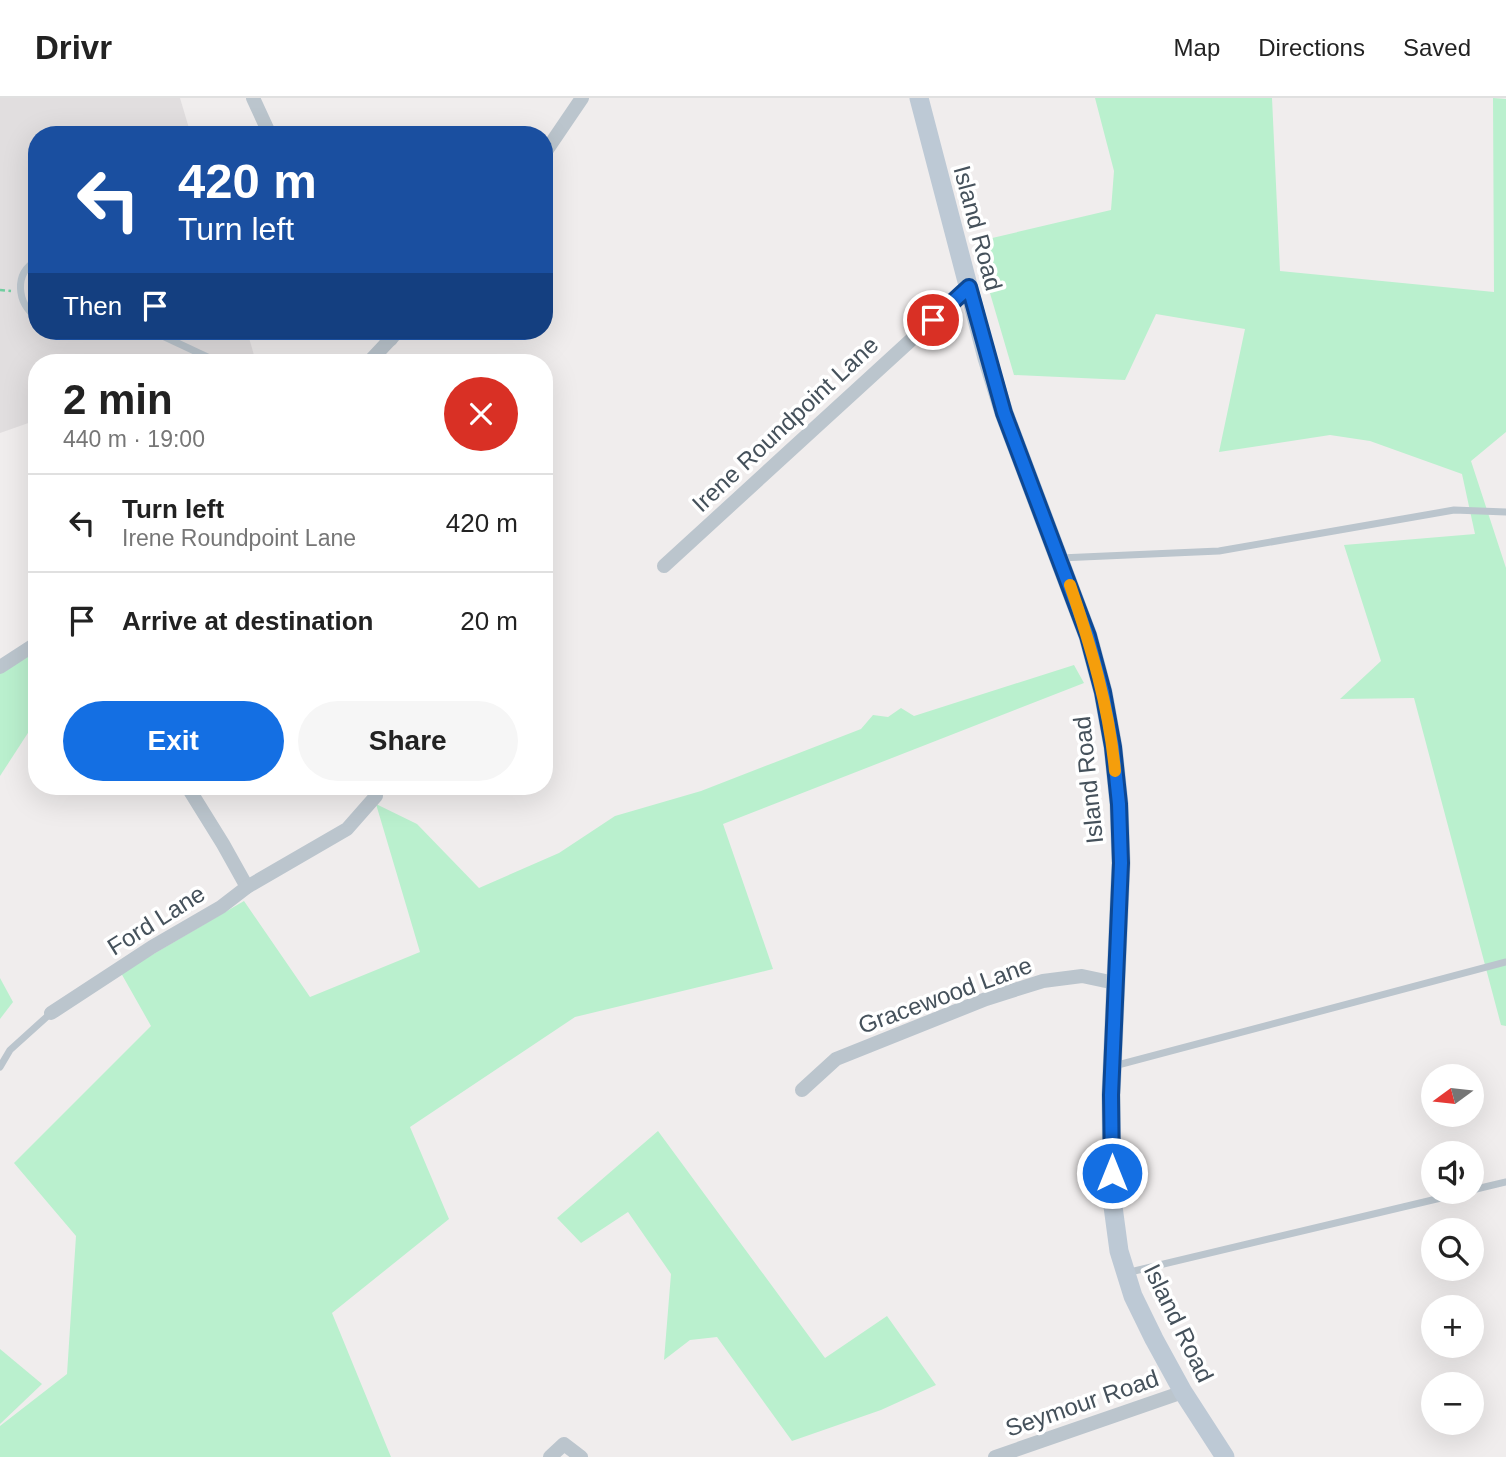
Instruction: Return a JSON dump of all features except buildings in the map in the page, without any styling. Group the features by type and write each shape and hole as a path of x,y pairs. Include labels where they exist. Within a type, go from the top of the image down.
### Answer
{"street":[{"path":"253,98 266,126"},
{"path":"553,141 582,98"},
{"name":"Island Road","path":"919,98 1004,413 1088,636 1103,692 1113,747 1121,863 1115,982 1112,1199 1119,1251 1133,1296 1154,1339 1183,1392 1225,1457"},
{"name":"Irene Roundpoint Lane","path":"664,566 969,287"},
{"path":"0,667 28,649"},
{"path":"193,795 247,887"},
{"name":"Ford Lane","path":"51,1013 152,947 221,907 247,887 347,829 376,796"},
{"name":"Gracewood Lane","path":"802,1090 836,1059 986,999 1043,981 1082,976 1115,982"},
{"name":"Seymour Road","path":"995,1457 1183,1392"},
{"path":"550,1457 564,1444 581,1457"}],"lane":[{"path":"28,268 20,281 19,292 22,302 28,308"},
{"path":"171,340 201,354"},
{"path":"1060,558 1219,551 1454,510 1506,512"},
{"path":"1113,1067 1506,962"},
{"name":"Ford Lane","path":"0,1067 10,1050 51,1013"},
{"path":"1484,1187 1506,1182"},
{"path":"1126,1273 1421,1203"}],"shaded area":[{"path":"0,98 180,98 188,126 28,126 28,340 250,340 254,354 28,354 28,423 0,433"}],"green space":[{"path":"1095,98 1272,98 1280,271 1494,292 1493,98 1506,99 1506,432 1471,461 1506,568 1506,1026 1501,1025 1414,698 1340,699 1381,661 1344,545 1475,534 1462,474 1370,441 1330,435 1219,452 1245,329 1156,314 1125,380 1014,375 975,242 1111,210 1114,171"},
{"path":"28,654 28,733 0,776 0,667"},
{"path":"1074,665 1084,683 723,824 773,969 575,1017 410,1127 449,1219 332,1313 391,1457 0,1457 0,1426 67,1374 76,1236 14,1163 151,1026 121,973 244,901 310,997 420,952 376,804 417,824 479,888 559,853 615,816 701,791 861,729 873,715 888,717 901,708 914,716"},
{"path":"0,978 13,1002 0,1019"},
{"path":"658,1131 825,1358 887,1316 936,1385 881,1410 792,1441 717,1337 690,1340 664,1360 671,1274 628,1212 581,1243 557,1218"},
{"path":"0,1349 42,1384 0,1424"}],"slow traffic":[{"path":"1070,585 1088,636 1103,692 1115,771"}],"route":[{"path":"933,320 969,287 1004,413 1069,581 1103,692 1113,747 1119,804 1121,863 1111,1095 1112,1173"}]}
